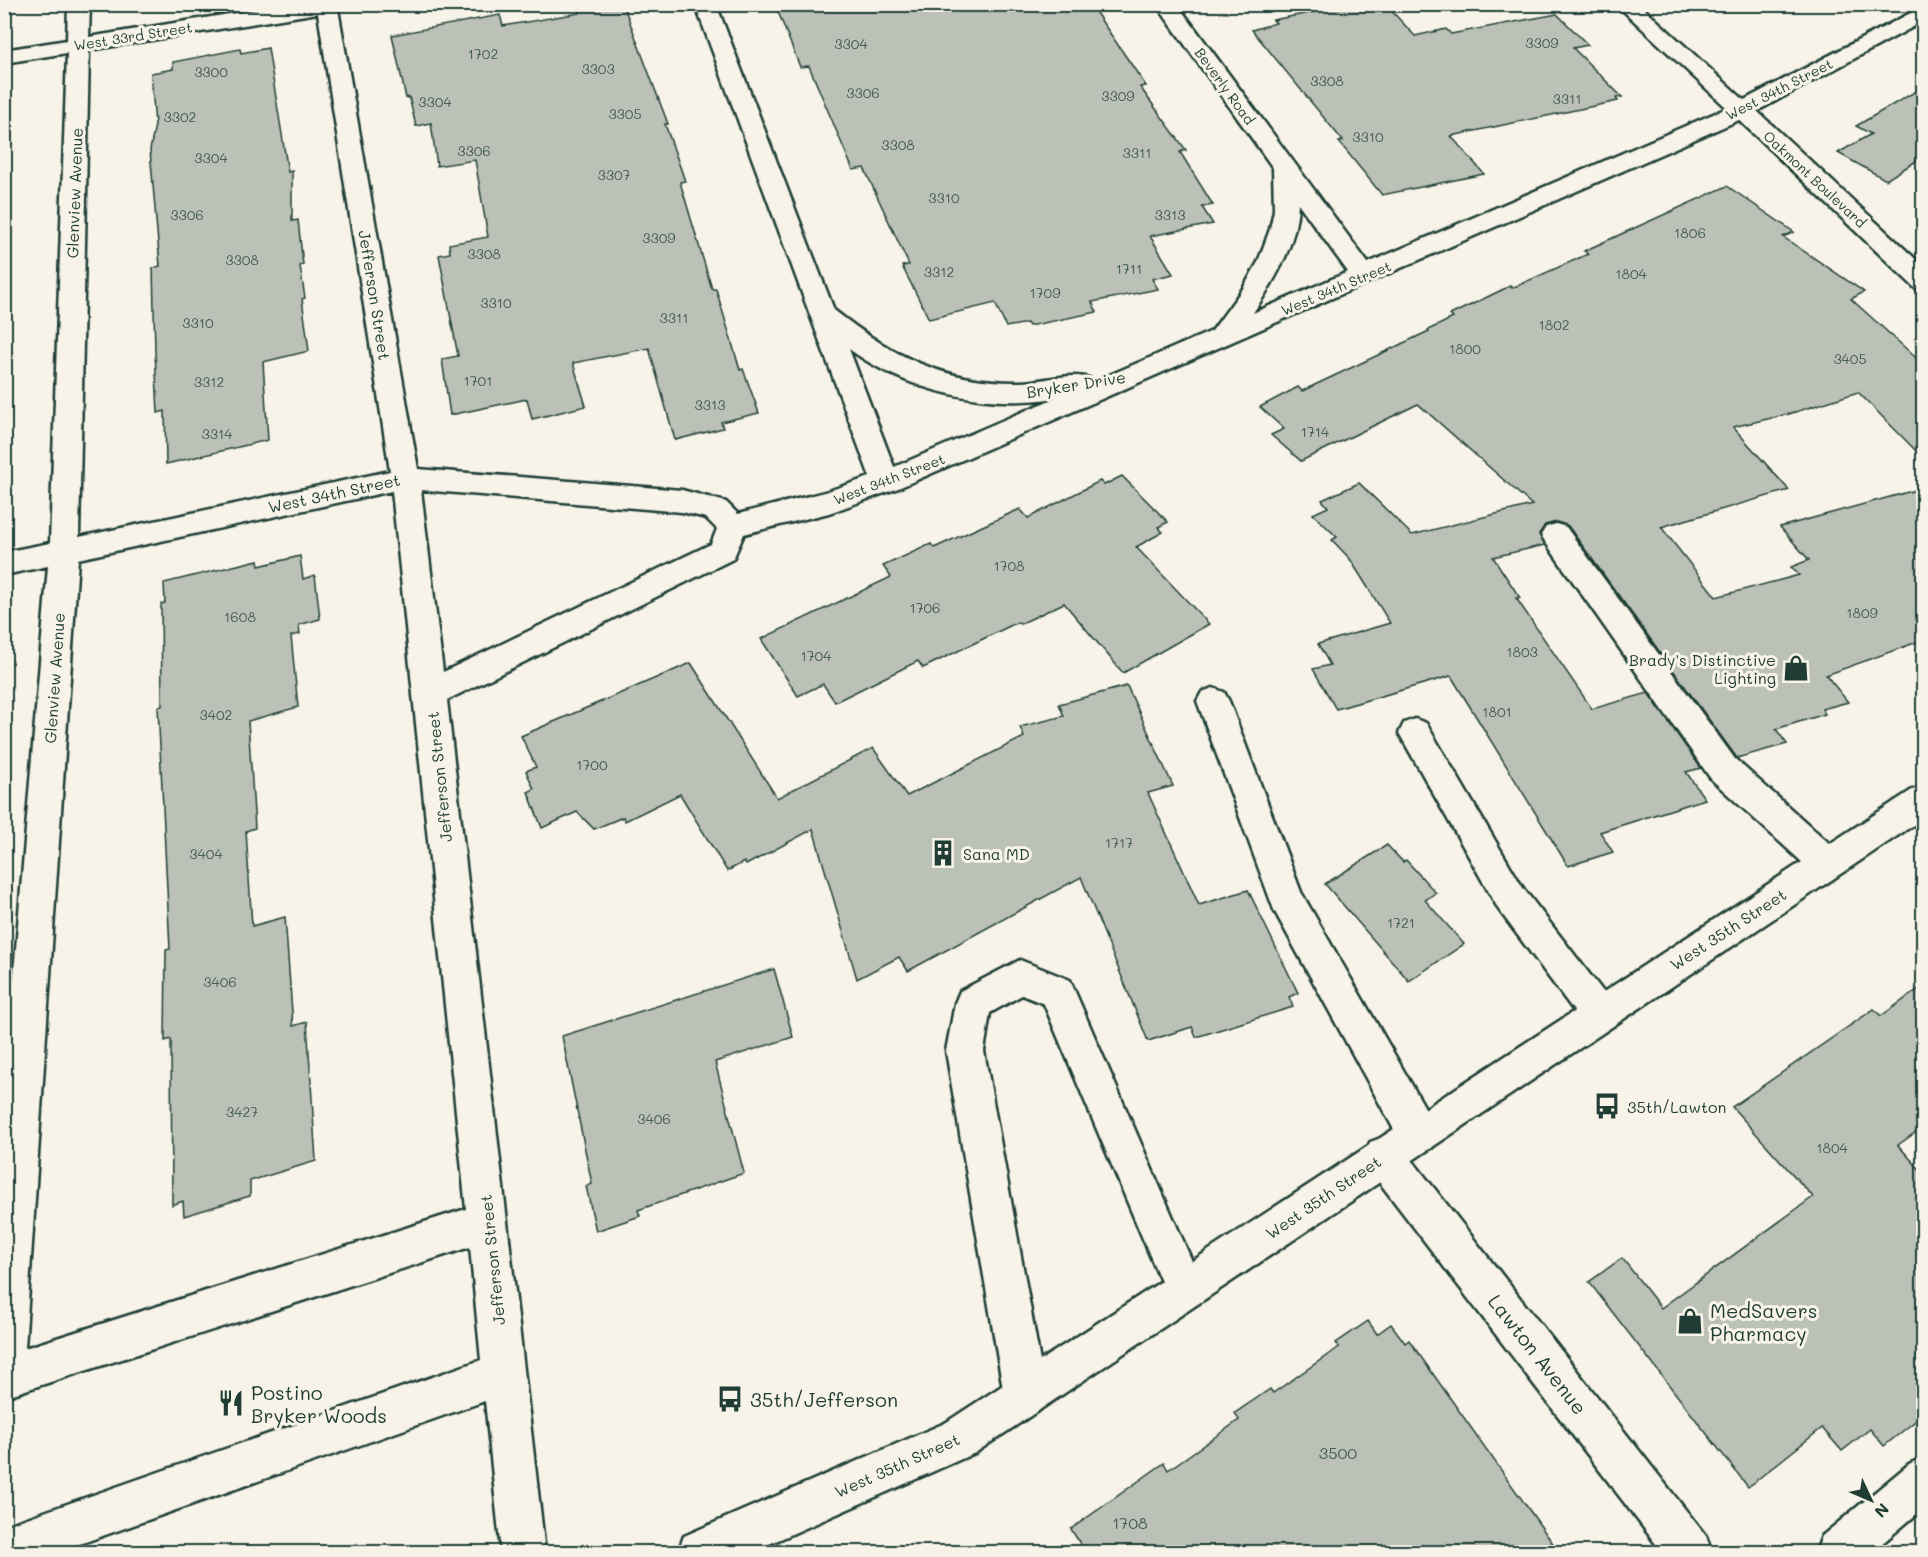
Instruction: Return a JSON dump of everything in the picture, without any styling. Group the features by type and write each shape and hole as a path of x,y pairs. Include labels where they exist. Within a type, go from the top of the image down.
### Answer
{"street":[{"name":"Glenview Avenue","path":"4,1351 64,551 79,4"},
{"path":"705,4 886,482"},
{"name":"Beverly Road","path":"1166,4 1364,276"},
{"name":"Oakmont Boulevard","path":"1626,4 1742,110 1923,282"},
{"name":"West 33rd Street","path":"4,57 329,5"},
{"name":"Jefferson Street","path":"329,5 405,478 523,1552"},
{"name":"West 34th Street","path":"4,564 405,478 682,501 716,510 732,526 829,502 886,482 1742,110 1923,12"},
{"path":"1220,338 1257,290 1278,248 1286,208 1285,168"},
{"name":"Bryker Drive","path":"823,315 866,348 922,378 981,392 1040,393 1134,375"},
{"path":"430,693 706,560 723,550 732,526"},
{"path":"1556,535 1723,769 1827,863"},
{"path":"1213,701 1286,899 1418,1134"},
{"path":"1415,733 1511,899 1598,1014"},
{"name":"West 35th Street","path":"700,1552 960,1438 1923,800"},
{"path":"1025,1395 965,1051 973,1003 1020,977 1057,992 1184,1289"},
{"name":"Lawton Avenue","path":"1384,1156 1690,1552"},
{"path":"4,1376 488,1222"},
{"path":"4,1549 505,1373"},
{"path":"1838,1552 1923,1479"}],"building":[{"path":"577,4 623,4 668,124 665,124 685,181 680,182 712,289 716,289 740,370 743,369 759,413 721,422 723,428 675,440 649,348 573,363 586,406 532,419 527,399 450,415 442,359 458,356 439,255 450,253 449,244 488,237 475,160 437,166 431,123 416,126 409,97 406,98 392,35 500,15 503,26 580,13"},
{"path":"775,4 1090,4 1146,86 1140,87 1186,150 1180,152 1213,205 1202,207 1213,224 1150,236 1173,274 1152,279 1158,289 1092,302 1097,312 1029,326 1027,323 1006,327 995,303 929,319 902,266 909,265 864,168 853,170 809,66 800,67"},
{"path":"1356,4 1385,4 1415,36 1446,29 1451,34 1557,14 1588,45 1573,48 1622,97 1616,98 1618,101 1451,136 1484,174 1382,195 1339,142 1343,141 1252,30 1276,23 1273,20"},
{"path":"268,48 288,172 292,171 292,221 298,220 303,265 300,266 305,298 302,299 309,351 263,362 268,440 166,464 165,411 158,413 155,352 153,268 160,266 150,150 155,125 151,73 173,69 173,62 240,49 241,53"},
{"path":"1923,87 1923,163 1918,160 1886,180 1838,153 1871,134 1856,126"},
{"path":"1727,186 1794,232 1783,237 1864,292 1851,299 1923,364 1923,458 1858,392 1789,414 1733,427 1789,490 1661,527 1716,597 1799,575 1791,567 1809,560 1780,527 1923,488 1923,640 1826,675 1848,702 1822,709 1825,714 1776,729 1787,744 1737,758 1568,526 1557,522 1545,525 1539,534 1545,545 1493,557 1520,598 1516,598 1592,709 1648,693 1701,768 1686,772 1705,799 1600,832 1613,852 1568,866 1451,676 1336,709 1313,669 1330,665 1318,644 1390,623 1350,559 1332,540 1337,537 1313,514 1328,507 1322,500 1359,483 1412,535 1532,505 1418,404 1301,461 1271,435 1284,429 1260,407 1298,387 1302,391 1429,331 1453,318 1450,315 1510,286 1512,288 1588,254 1584,251"},
{"path":"1122,476 1168,522 1158,527 1163,532 1136,547 1209,624 1123,673 1064,603 1020,624 1018,622 923,668 918,661 835,702 823,684 798,696 761,639 891,577 883,566 931,544 934,548 1020,509 1028,518 1100,481 1104,485"},
{"path":"300,556 303,579 315,575 320,619 299,625 300,634 291,636 298,707 248,721 255,828 246,831 252,926 285,917 293,1026 307,1022 316,1161 250,1181 250,1196 184,1216 183,1201 172,1205 171,1039 165,1041 166,950 170,949 158,707 162,706 161,604 165,603 164,583 258,560 259,566"},
{"path":"691,663 777,798 873,748 907,796 1024,737 1020,727 1064,716 1059,704 1127,686 1173,786 1148,793 1199,905 1248,890 1298,993 1289,997 1293,1007 1196,1037 1192,1027 1148,1041 1081,877 908,971 899,957 857,979 813,829 746,865 744,862 727,871 680,794 625,821 623,817 594,829 577,812 542,828 528,792 534,789 526,771 536,767 521,736"},
{"path":"1387,845 1403,862 1406,860 1436,893 1425,900 1464,944 1409,981 1325,884"},
{"path":"774,969 793,1037 715,1062 744,1173 638,1210 640,1216 596,1231 586,1186 592,1184 562,1036"},
{"path":"1923,986 1923,1127 1898,1145 1923,1173 1923,1415 1884,1446 1870,1429 1842,1451 1822,1428 1748,1487 1589,1282 1622,1258 1661,1308 1813,1197 1732,1107 1874,1009 1881,1016"},
{"path":"1368,1321 1377,1334 1391,1324 1405,1343 1409,1340 1559,1552 1085,1552 1071,1529 1164,1463 1168,1470 1239,1420 1235,1413 1270,1389 1273,1393 1339,1347 1336,1343"}],"place":[{"name":"Brady's Distinctive Lighting","path":"1796,668"},
{"name":"Sana MD","path":"943,853"},
{"name":"35th/Lawton","path":"1607,1106"},
{"name":"MedSavers Pharmacy","path":"1690,1321"},
{"name":"35th/Jefferson","path":"730,1399"},
{"name":"Postino Bryker Woods","path":"231,1403"}]}
